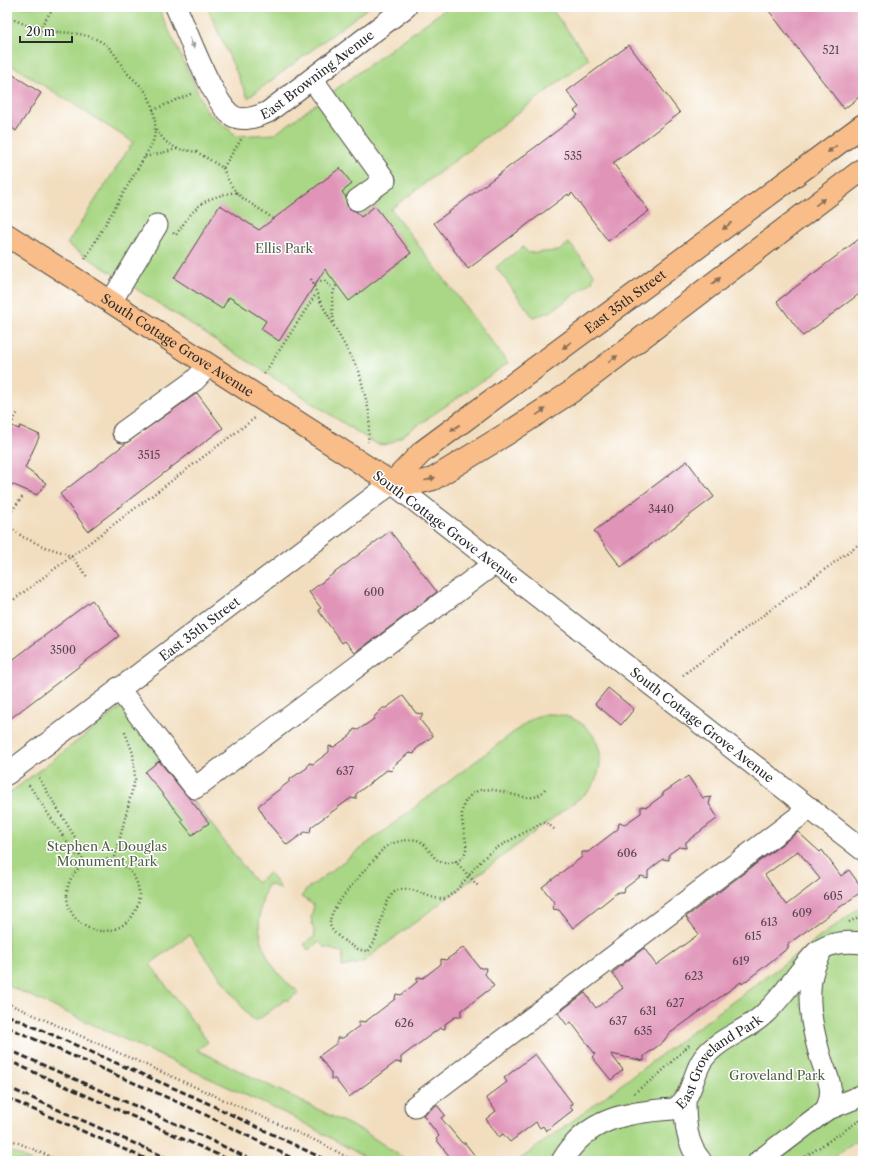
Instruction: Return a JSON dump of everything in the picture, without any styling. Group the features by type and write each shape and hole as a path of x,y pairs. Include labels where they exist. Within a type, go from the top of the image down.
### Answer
{"main road":[{"name":"East 35th Street","path":"392,483 423,451 863,125"},
{"path":"392,483 417,483 433,479 537,415 571,392 863,169"},
{"name":"South Cottage Grove Avenue","path":"7,235 392,483"}],"street":[{"path":"176,7 210,84 223,106 243,128"},
{"name":"East Browning Avenue","path":"243,128 255,118 268,112 406,7"},
{"path":"312,78 385,180 357,200"},
{"path":"111,302 157,225"},
{"path":"123,432 195,380 209,365"},
{"name":"South Cottage Grove Avenue","path":"392,483 863,850"},
{"name":"East 35th Street","path":"7,774 118,688 392,483"},
{"path":"118,688 195,788 495,563"},
{"path":"415,1106 810,808"},
{"name":"East Groveland Park","path":"561,1159 574,1143 602,1122 617,1117 673,1109 680,1106 685,1100 695,1071 703,1058 713,1048 760,1017 769,1009 788,990 808,961 826,946 840,942 863,943"},
{"path":"826,946 816,962 812,975 810,995 816,1039 824,1069 830,1081 830,1100 826,1110"},
{"path":"759,1161 826,1110 863,1095"},
{"path":"685,1100 686,1126 690,1142 695,1155 701,1161"}],"path":[{"path":"39,28 54,7"},
{"path":"7,17 39,28 71,32 92,37 104,43 117,57 132,79 147,93 153,110 156,129 152,144 85,259"},
{"path":"153,110 199,90"},
{"path":"223,168 243,128"},
{"path":"156,129 166,142 178,149 197,152 223,168 236,192 273,219"},
{"path":"144,157 178,149"},
{"path":"157,225 176,235 199,204 216,195 236,192"},
{"path":"311,279 317,294 359,371 370,416 368,442"},
{"path":"313,284 319,281 325,281 333,289"},
{"path":"334,325 332,308 333,289 336,284"},
{"path":"264,374 317,294"},
{"path":"11,425 18,412"},
{"path":"7,599 12,601 255,418"},
{"path":"7,517 24,495"},
{"path":"7,525 23,537 45,547 65,552 88,578"},
{"path":"684,674 863,541"},
{"path":"114,861 135,779 133,753 124,728"},
{"path":"39,778 82,849 80,854 86,864"},
{"path":"29,785 75,854 80,854"},
{"path":"545,789 542,794 536,797 527,797 483,788 472,794 466,800 461,812 467,843 466,850 455,861 443,863 439,861 419,840 412,839 389,844 383,849 350,889 333,912 330,920 331,929 336,935 359,950 368,951 374,944 389,899 396,892 404,889 436,899 445,899 457,889 468,874 492,851 540,823 546,822 555,830"},
{"path":"104,859 114,861 125,867 134,876 138,887 139,899 136,911 129,921 119,928 107,931 95,931 84,926 75,917 69,906 67,894 70,882 76,872 86,864 104,859"},
{"path":"455,861 479,887"},
{"path":"7,1003 323,1144 354,1161"},
{"path":"799,1161 863,1118"},
{"path":"7,1138 60,1161"}],"green space":[{"name":"Ellis Park","path":"7,7 158,7 207,112 237,136 275,134 448,7 550,7 589,59 391,209 508,363 392,443 383,445 374,443 67,244 133,142 7,62"},
{"path":"207,7 369,7 248,98"},
{"path":"569,243 594,274 592,282 550,312 533,317 496,267 523,247 528,253 559,251"},
{"name":"Stephen A. Douglas Monument Park","path":"122,707 256,883 269,873 281,889 268,884 262,900 260,930 262,944 276,970 286,982 299,992 287,1001 286,999 258,1020 252,1020 189,935 150,964 208,1042 197,1050 366,1133 408,1161 372,1161 293,1117 7,985 7,795"},
{"path":"546,714 562,715 576,720 586,728 594,738 599,750 600,763 597,777 589,791 361,963 342,967 343,953 324,947 319,942 308,950 304,944 315,936 311,918 314,905 301,897 306,890 526,723 535,717"},
{"name":"Groveland Park","path":"863,905 863,1135 829,1161 518,1161"},
{"path":"7,1150 32,1161 7,1161"}],"building":[{"path":"766,7 863,7 863,94 844,109"},
{"path":"629,45 680,113 613,163 649,211 608,241 572,193 569,196 568,194 468,269 434,223 578,115 574,111 579,107 567,91"},
{"path":"7,71 41,93 16,131 7,124"},
{"path":"340,168 352,184 342,192 346,197 348,207 357,212 361,217 375,206 411,253 349,301 325,269 279,341 261,329 266,321 229,297 222,309 174,278 220,205 259,230"},
{"path":"863,236 863,291 803,336 777,301"},
{"path":"197,393 223,428 88,531 60,494 125,444"},
{"path":"7,424 19,429 20,426 40,435 25,468 46,483 37,495 7,482"},
{"path":"687,461 714,497 621,567 594,531"},
{"path":"390,531 437,592 355,653 345,641 342,643 318,610 321,608 309,592"},
{"path":"92,600 119,636 7,721 7,664"},
{"path":"608,688 634,709 621,725 595,704"},
{"path":"403,696 416,713 423,714 420,720 433,736 416,749 414,754 409,753 393,766 392,771 387,770 356,794 356,799 351,798 311,827 310,833 305,832 287,845 269,824 258,806 290,781 290,779 307,768 309,763 313,764 329,752 329,746 334,747 351,735 354,729 358,730 374,719 373,718 383,708 386,708"},
{"path":"159,761 209,823 192,835 181,821 183,820 145,772"},
{"path":"688,776 703,798 711,797 709,804 718,818 686,842 686,848 679,847 669,854 669,860 663,859 648,871 648,878 641,876 625,888 624,892 618,892 573,928 559,910 553,909 554,902 542,887 582,857 582,852 588,852 618,829 619,823 625,824 641,813 641,806 647,807 663,795 663,793"},
{"path":"798,832 820,852 822,850 841,876 849,870 862,888 860,890 861,892 788,944 788,948 742,984 741,982 669,1034 662,1043 644,1056 644,1061 611,1054 623,1070 611,1080 592,1057 595,1054 571,1022 567,1025 558,1013 585,993 596,1008 623,988 612,973 644,948 656,965 699,934 686,917","holes":["798,851 820,879 786,905 765,875"]},
{"path":"464,947 480,968 486,968 485,974 494,986 461,1011 461,1017 455,1017 445,1024 445,1029 440,1028 401,1057 401,1063 396,1062 349,1097 335,1079 331,1079 331,1073 319,1056 337,1043 337,1038 343,1038 359,1026 359,1021 365,1022 395,999 396,994 401,995 417,982 417,977 423,978 441,964 441,959 446,960"},
{"path":"535,1054 573,1104 569,1106 573,1110 546,1131 543,1126 540,1128 536,1122 510,1142 503,1134 499,1137 486,1119 496,1111 486,1098 507,1082 504,1078"},
{"path":"437,1105 445,1115 441,1118 462,1143 465,1143 479,1161 453,1161 436,1139 439,1136 423,1115"}],"railway":[{"path":"7,1015 203,1101 328,1161"},
{"path":"7,1027 198,1111 298,1161"},
{"path":"7,1049 185,1128 254,1161"},
{"path":"7,1060 232,1161"},
{"path":"7,1087 174,1161"},
{"path":"7,1098 151,1161"}]}
